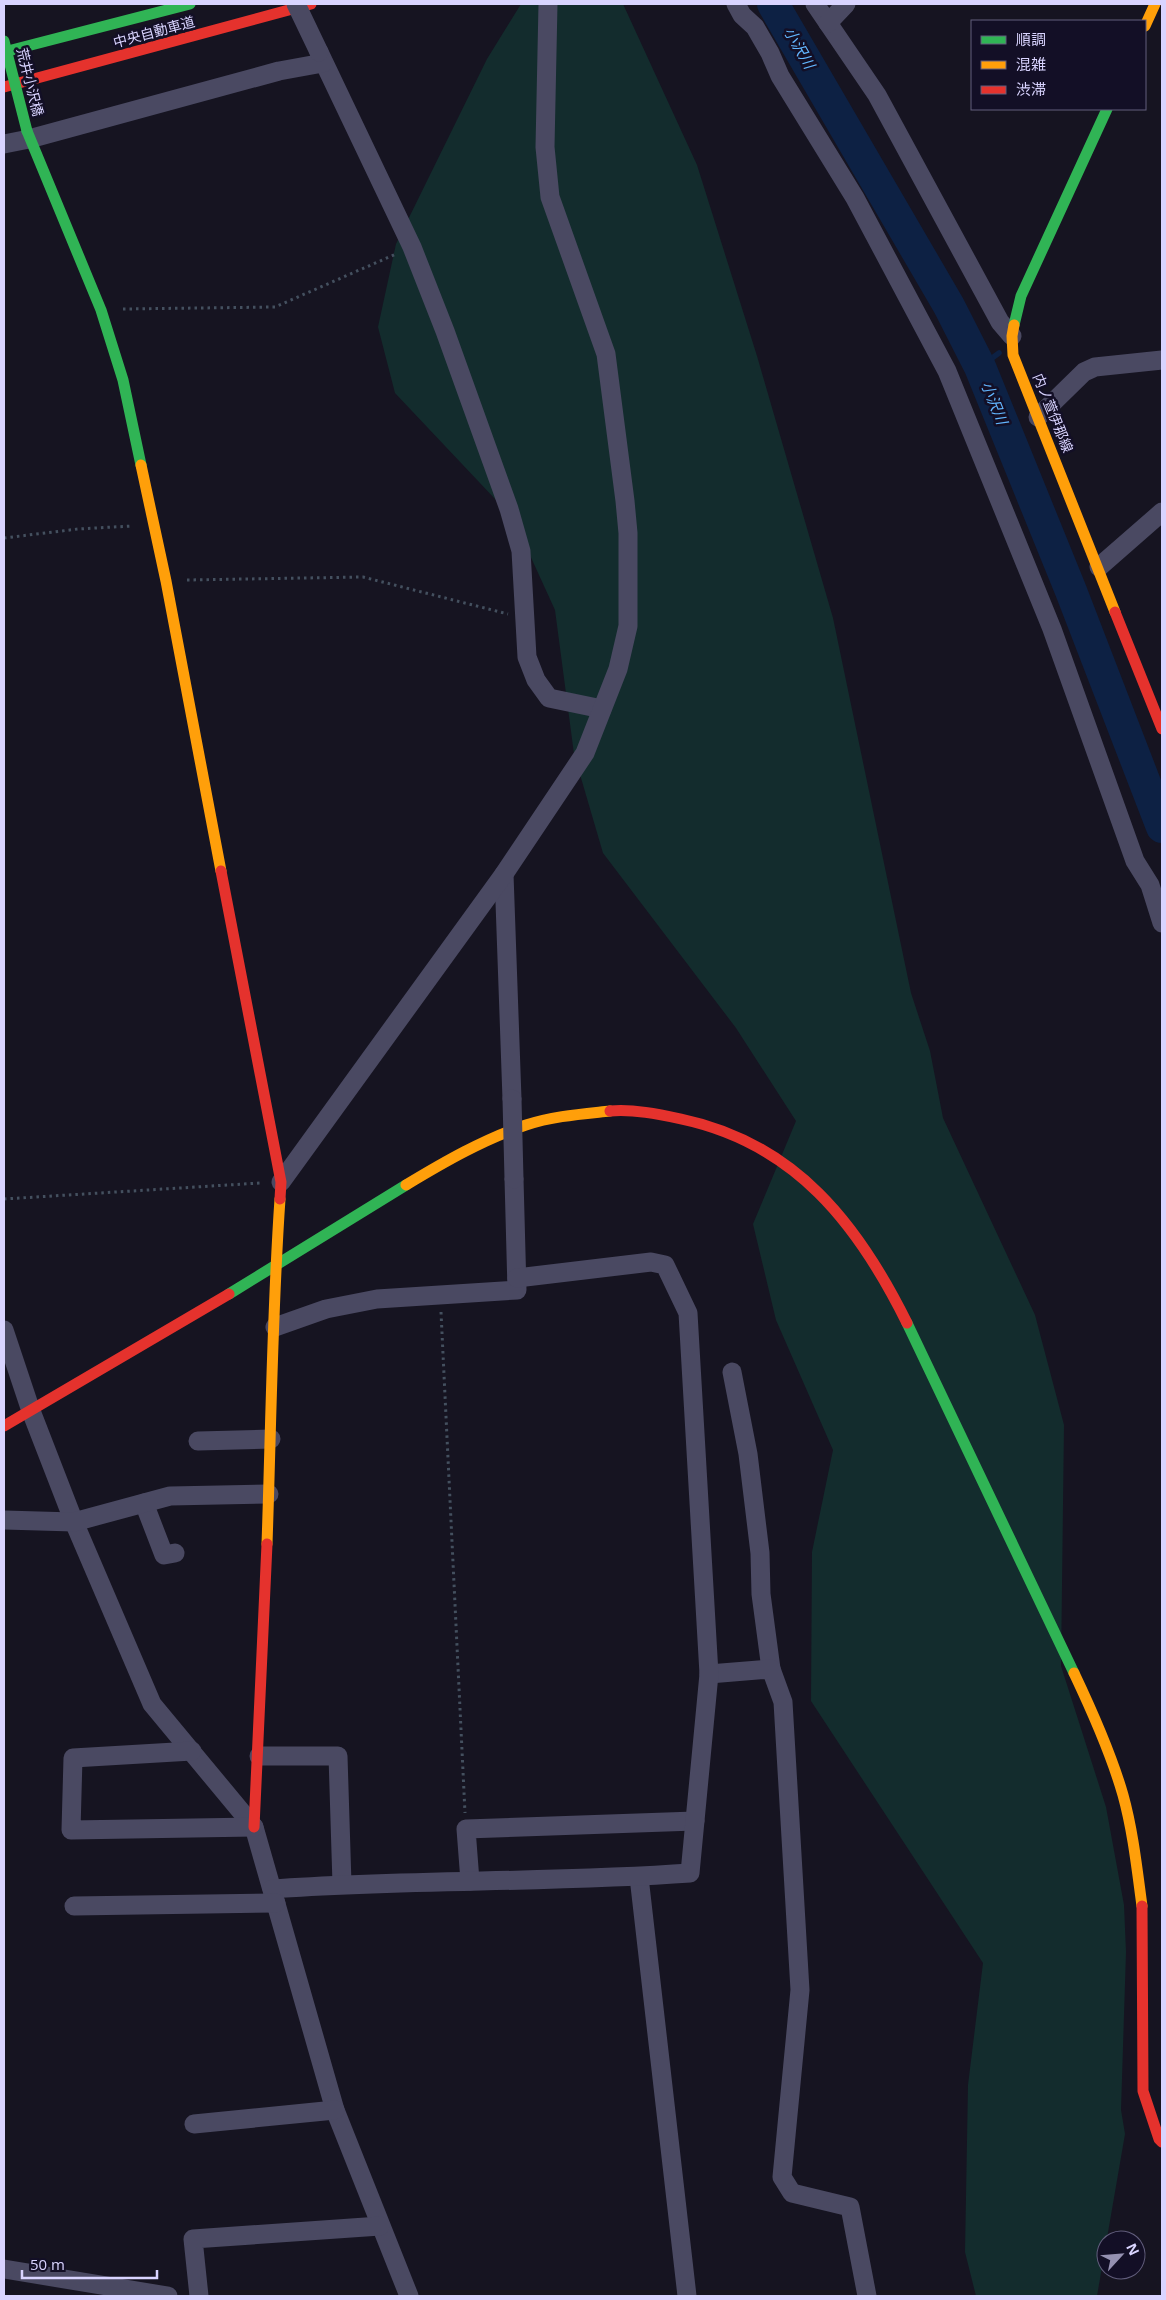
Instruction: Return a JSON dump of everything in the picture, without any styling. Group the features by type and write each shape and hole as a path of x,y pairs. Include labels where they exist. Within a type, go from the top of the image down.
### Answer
{"main road":[{"name":"中央自動車道","path":"4,52 190,4"},
{"name":"中央自動車道","path":"4,87 311,4"},
{"path":"1146,24 1155,4"},
{"name":"荒井小沢橋","path":"4,41 28,135 101,310 123,380 166,581 281,1182 275,1266 275,1327 269,1494 259,1756 254,1827"},
{"name":"内ノ萱伊那線","path":"1107,110 1021,296 1012,336 1013,355 1162,729"},
{"path":"4,1426 275,1266 391,1192 487,1140 520,1127 573,1113 626,1111 656,1113 727,1130 771,1153 815,1187 851,1229 898,1305 1100,1728 1123,1796 1138,1867 1143,1915 1143,2091 1159,2139 1162,2142"}],"street":[{"path":"296,4 412,247 446,331 509,509 521,550 527,657 536,680 549,698 602,708"},
{"path":"281,1182 504,874 585,753 618,669 628,626 628,533 617,428 606,354 550,197 544,147 548,4"},
{"path":"736,4 742,15 755,27 770,52 780,76 855,198 947,371 1018,539 1052,628 1135,861 1150,885 1162,922"},
{"path":"815,4 878,95 1000,322 1012,336"},
{"path":"828,24 846,4"},
{"path":"4,144 28,135 278,71 321,57"},
{"path":"1038,417 1084,372 1096,367 1162,360"},
{"path":"1099,567 1162,512"},
{"path":"275,1327 326,1309 377,1299 517,1290 504,874"},
{"path":"74,1906 274,1896 342,1884 690,1873 709,1674 688,1313 665,1265 651,1262 517,1278"},
{"path":"4,1330 31,1411 74,1522 152,1704 254,1827 335,2110 409,2296"},
{"path":"732,1372 748,1454 760,1552 761,1594 771,1669 783,1702 800,1990 782,2177 792,2193 850,2207 867,2296"},
{"path":"198,1441 271,1439"},
{"path":"4,1520 74,1522 170,1496 269,1494"},
{"path":"144,1502 164,1555 175,1553"},
{"path":"709,1674 771,1669"},
{"path":"192,1751 73,1758 71,1830 254,1827"},
{"path":"259,1756 338,1756 342,1884"},
{"path":"470,1881 466,1829 695,1821"},
{"path":"639,1876 687,2296"},
{"path":"194,2124 335,2110"},
{"path":"199,2296 194,2240 380,2226"},
{"path":"4,2269 168,2296"}],"path":[{"path":"101,310 275,307 412,247"},
{"path":"4,538 78,529 154,525"},
{"path":"166,581 364,576 526,619"},
{"path":"4,1199 281,1182"},
{"path":"440,1294 466,1829"}],"green space":[{"path":"521,4 623,4 697,165 757,356 833,618 911,993 930,1051 943,1118 1035,1315 1064,1425 1061,1666 1106,1807 1124,1905 1126,1952 1121,2110 1125,2134 1108,2230 1096,2230 1096,2280 1100,2280 1097,2296 976,2296 965,2252 968,2085 983,1963 811,1701 812,1552 833,1450 776,1320 753,1224 796,1121 736,1028 603,853 574,754 555,610 513,518 395,393 378,327 396,244 487,59"}],"waterway":[{"name":"小沢川","path":"773,4 949,306 980,367 1071,591 1162,827"},
{"path":"980,367 999,353"}],"traffic: fast":[{"path":"4,52 190,4"},
{"path":"4,41 27,131"},
{"path":"1014,325 1021,296 1107,110"},
{"path":"27,131 101,310 123,380 141,465"},
{"path":"229,1294 406,1185"},
{"path":"907,1323 1074,1673"}],"traffic: slow":[{"path":"1146,24 1155,4"},
{"path":"1014,325 1012,336 1013,355 1115,612"},
{"path":"141,465 166,581 221,871"},
{"path":"406,1185 464,1152 526,1125 547,1119 610,1111"},
{"path":"267,1544 273,1328 280,1199"},
{"path":"1074,1673 1101,1733 1123,1795 1132,1836 1142,1906"}],"traffic: jam":[{"path":"4,87 311,4"},
{"path":"1115,612 1162,729"},
{"path":"221,871 281,1182 280,1199"},
{"path":"610,1111 637,1111 654,1114 681,1119 721,1131 758,1147 790,1168 818,1193 844,1221 867,1253 907,1323"},
{"path":"4,1426 229,1294"},
{"path":"254,1827 267,1544"},
{"path":"1142,1906 1143,2091 1159,2139 1162,2142"}]}
